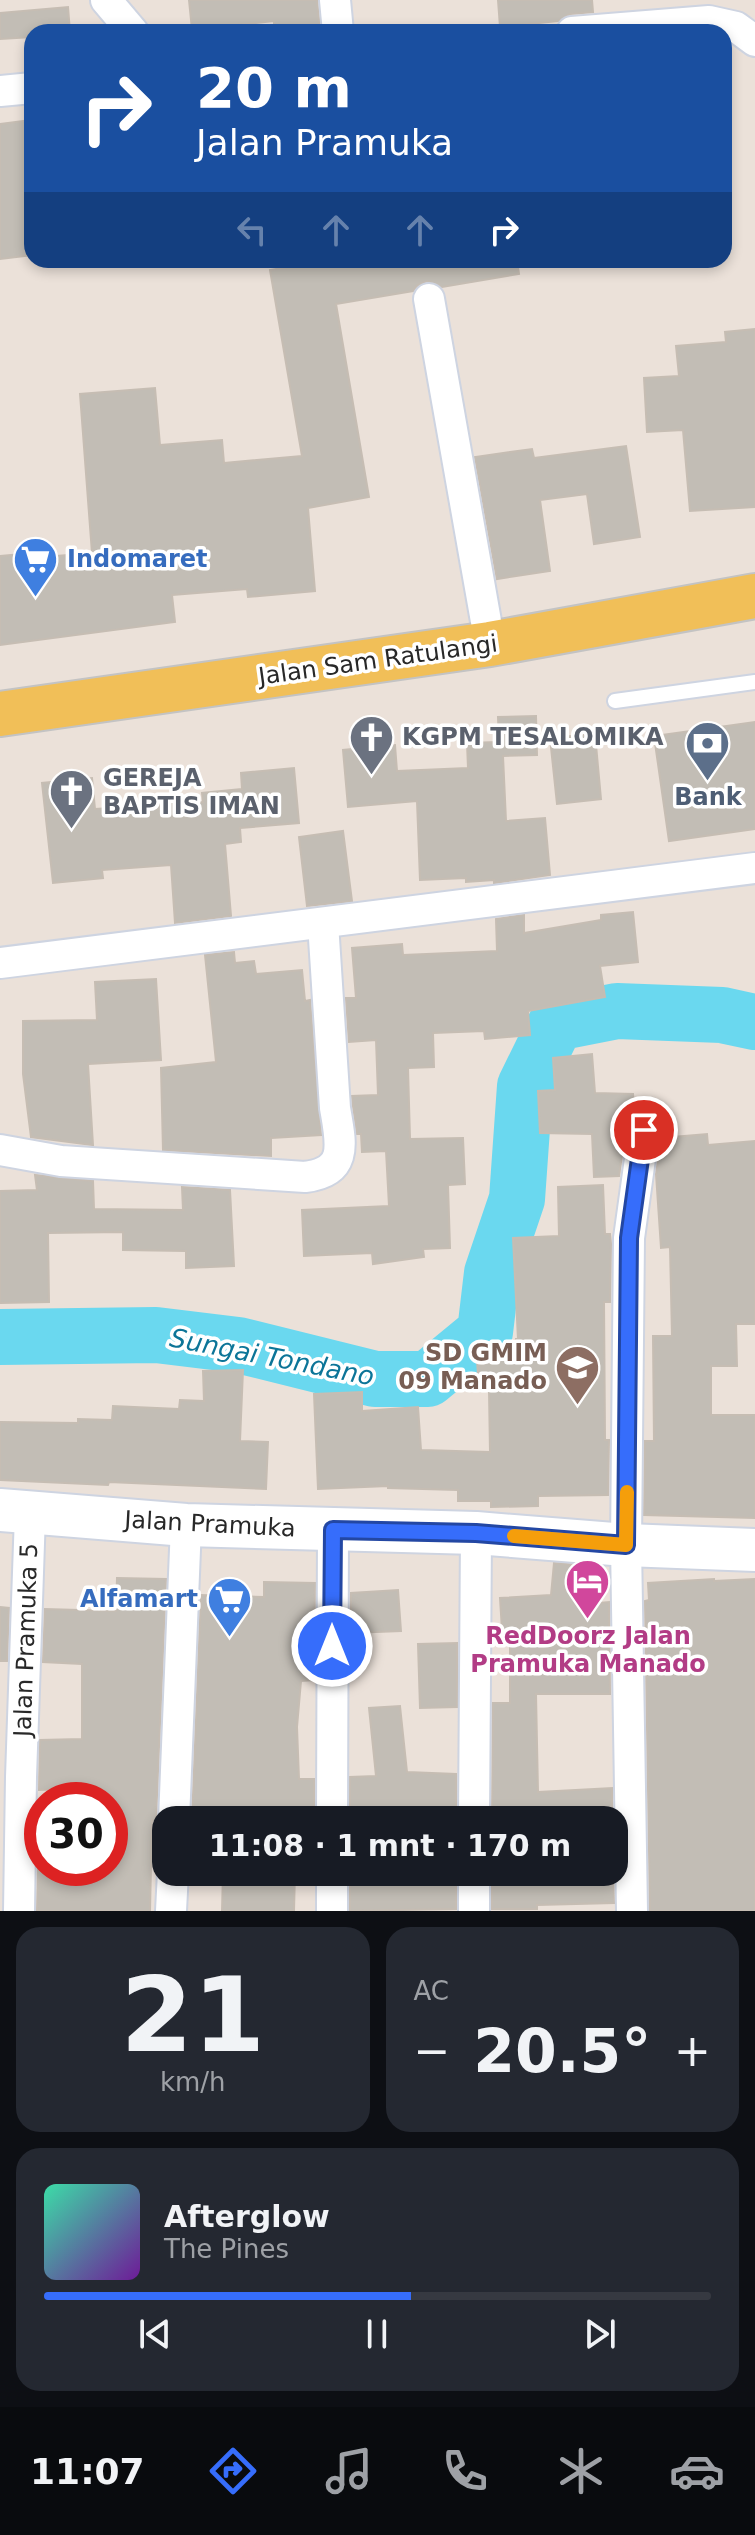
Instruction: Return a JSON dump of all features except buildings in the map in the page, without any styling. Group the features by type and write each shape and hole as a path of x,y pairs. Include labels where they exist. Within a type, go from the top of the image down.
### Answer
{"main road":[{"name":"Jalan Sam Ratulangi","path":"0,714 490,644 755,596"}],"street":[{"path":"106,0 126,24"},
{"path":"335,0 337,24"},
{"path":"651,24 680,21 708,10 731,24"},
{"path":"732,25 754,40"},
{"path":"0,91 24,89"},
{"path":"429,299 490,644"},
{"path":"0,963 755,868"},
{"path":"0,1150 61,1161 305,1177 332,1170 338,1156 340,1138 335,1108 323,923"},
{"path":"632,1911 626,1545 629,1238 644,1130"},
{"name":"Jalan Pramuka","path":"15,1512 186,1525 476,1533 626,1545 755,1550"},
{"name":"Jalan Pramuka 5","path":"15,1512 21,1777 19,1911"},
{"path":"174,1806 186,1525"},
{"path":"332,1806 333,1530"},
{"path":"474,1806 476,1533"},
{"path":"171,1911 172,1886"},
{"path":"332,1886 332,1911"},
{"path":"474,1886 474,1911"}],"lane":[{"path":"615,701 755,682"}],"waterway":[{"name":"Sungai Tondano","path":"0,1337 156,1335 238,1345 375,1379 428,1379 485,1332 492,1273 517,1199 525,1086 556,1023 617,1011 722,1015 755,1022"}],"slow traffic":[{"path":"514,1536 626,1545 627,1492"}],"place":[{"name":"Indomaret","path":"36,598"},
{"name":"KGPM TESALOMIKA","path":"371,776"},
{"name":"Bank","path":"708,782"},
{"name":"GEREJA BAPTIS IMAN","path":"72,831"},
{"name":"SD GMIM 09 Manado","path":"578,1406"},
{"name":"RedDoorz Jalan Pramuka Manado","path":"588,1621"},
{"name":"Alfamart","path":"229,1638"}],"route":[{"path":"332,1646 333,1530 476,1533 626,1545 629,1238 644,1130"}]}
